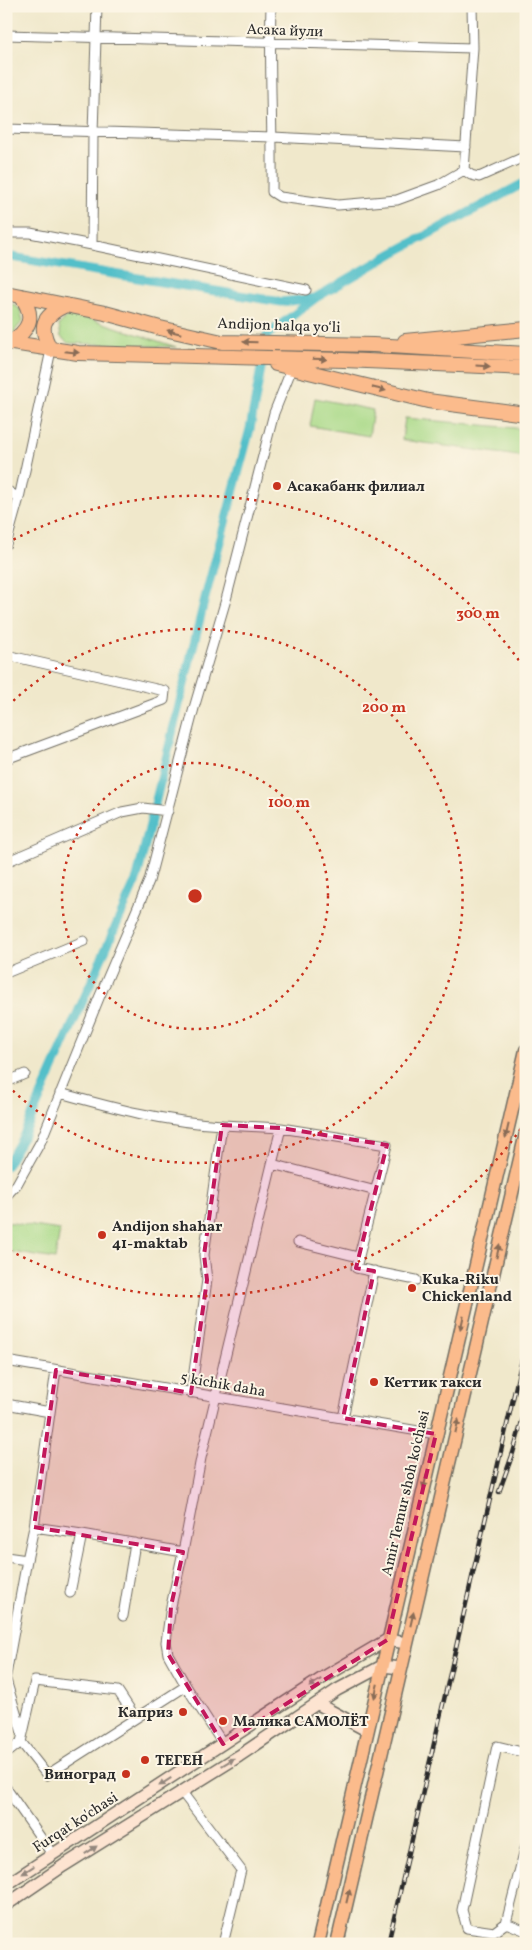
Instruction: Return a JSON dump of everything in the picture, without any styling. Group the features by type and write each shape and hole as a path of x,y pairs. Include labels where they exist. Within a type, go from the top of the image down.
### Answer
{"highway":[{"name":"Andijon halqa yo‘li","path":"6,293 66,305 222,342 373,345 526,354"},
{"path":"8,342 25,330 29,322 29,312 21,296"},
{"path":"51,350 43,334 45,320 50,314 66,305"},
{"path":"373,345 441,336 526,329"},
{"path":"8,342 78,353 246,357 526,368"},
{"path":"246,357 428,401 526,414"}],"main road":[{"name":"Amir Temur shoh ko'chasi","path":"318,1944 344,1836 366,1730 526,1050"},
{"path":"337,1944 526,1133"},
{"path":"387,1640 407,1644"},
{"name":"Furqat ko'chasi","path":"6,1884 224,1744 324,1677 387,1640"},
{"path":"382,1666 401,1668"},
{"name":"Furqat ko'chasi","path":"6,1905 63,1866 318,1704 337,1690 382,1666"},
{"path":"318,1704 366,1730"}],"street":[{"path":"92,244 92,133 97,6"},
{"path":"271,6 272,192 280,198 338,205 397,200 438,184 464,170"},
{"path":"464,170 473,48 472,6"},
{"name":"Асака йули","path":"6,34 473,48"},
{"path":"6,130 273,137 466,147"},
{"path":"464,170 471,175 479,177 526,156"},
{"path":"6,233 30,233 92,244 306,290"},
{"path":"6,544 19,498 51,350"},
{"path":"6,1196 17,1184 41,1141 150,881 166,810 228,596 274,413 292,368"},
{"path":"6,490 19,498"},
{"path":"6,656 166,691 164,700 6,759"},
{"path":"6,862 122,812 143,808 166,810"},
{"path":"6,973 84,941"},
{"path":"6,1082 25,1074"},
{"path":"60,1093 151,1116 189,1123 281,1128 387,1145 356,1268 416,1280"},
{"path":"192,1393 207,1280 204,1255 222,1125"},
{"path":"224,1744 186,1686 168,1654 166,1642 171,1606 201,1458 281,1128"},
{"path":"272,1164 376,1191"},
{"path":"298,1242 358,1258"},
{"path":"343,1418 374,1271"},
{"name":"5 kichik daha","path":"6,1361 436,1434"},
{"path":"6,1675 34,1527 56,1370"},
{"path":"6,1404 50,1412"},
{"path":"34,1527 183,1552"},
{"path":"70,1593 82,1534"},
{"path":"122,1616 135,1544"},
{"path":"6,1557 27,1560"},
{"path":"6,1680 22,1738 47,1775 186,1686"},
{"path":"6,1754 22,1738 30,1710 35,1681 118,1691 135,1717"},
{"path":"526,1753 496,1746 462,1910 468,1928 494,1932 506,1923 526,1845"},
{"path":"6,1788 52,1854"},
{"path":"182,1791 241,1870 224,1944"},
{"path":"506,1923 526,1931"}],"highlighted area":[{"path":"222,1125 281,1128 387,1145 356,1268 374,1271 343,1418 436,1434 387,1640 223,1744 168,1654 171,1606 183,1552 34,1527 56,1370 191,1393 207,1280 204,1255"}],"green space":[{"path":"6,304 13,304 20,309 23,321 12,334 6,334"},
{"path":"76,314 176,347 68,343 61,337 59,325 68,315"},
{"path":"315,398 373,410 369,436 310,426"},
{"path":"405,418 526,429 526,457 402,440"},
{"path":"6,1222 60,1230 55,1259 6,1251"}],"waterway":[{"path":"6,1166 23,1137 137,878 205,598 250,429 267,335 317,297 393,253 526,182"},
{"path":"6,256 281,302 315,298"}],"railway":[{"path":"388,1944 526,1342"},
{"path":"499,1492 513,1453 526,1407"}],"place":[{"name":"Асакабанк филиал","path":"277,486"},
{"name":"Andijon shahar 41-maktab","path":"102,1235"},
{"name":"Kuka-Riku Chickenland","path":"412,1288"},
{"name":"Кеттик такси","path":"374,1382"},
{"name":"Каприз","path":"183,1712"},
{"name":"Малика САМОЛЁТ","path":"223,1721"},
{"name":"ТЕГЕН","path":"145,1760"},
{"name":"Виноград","path":"126,1774"}]}
